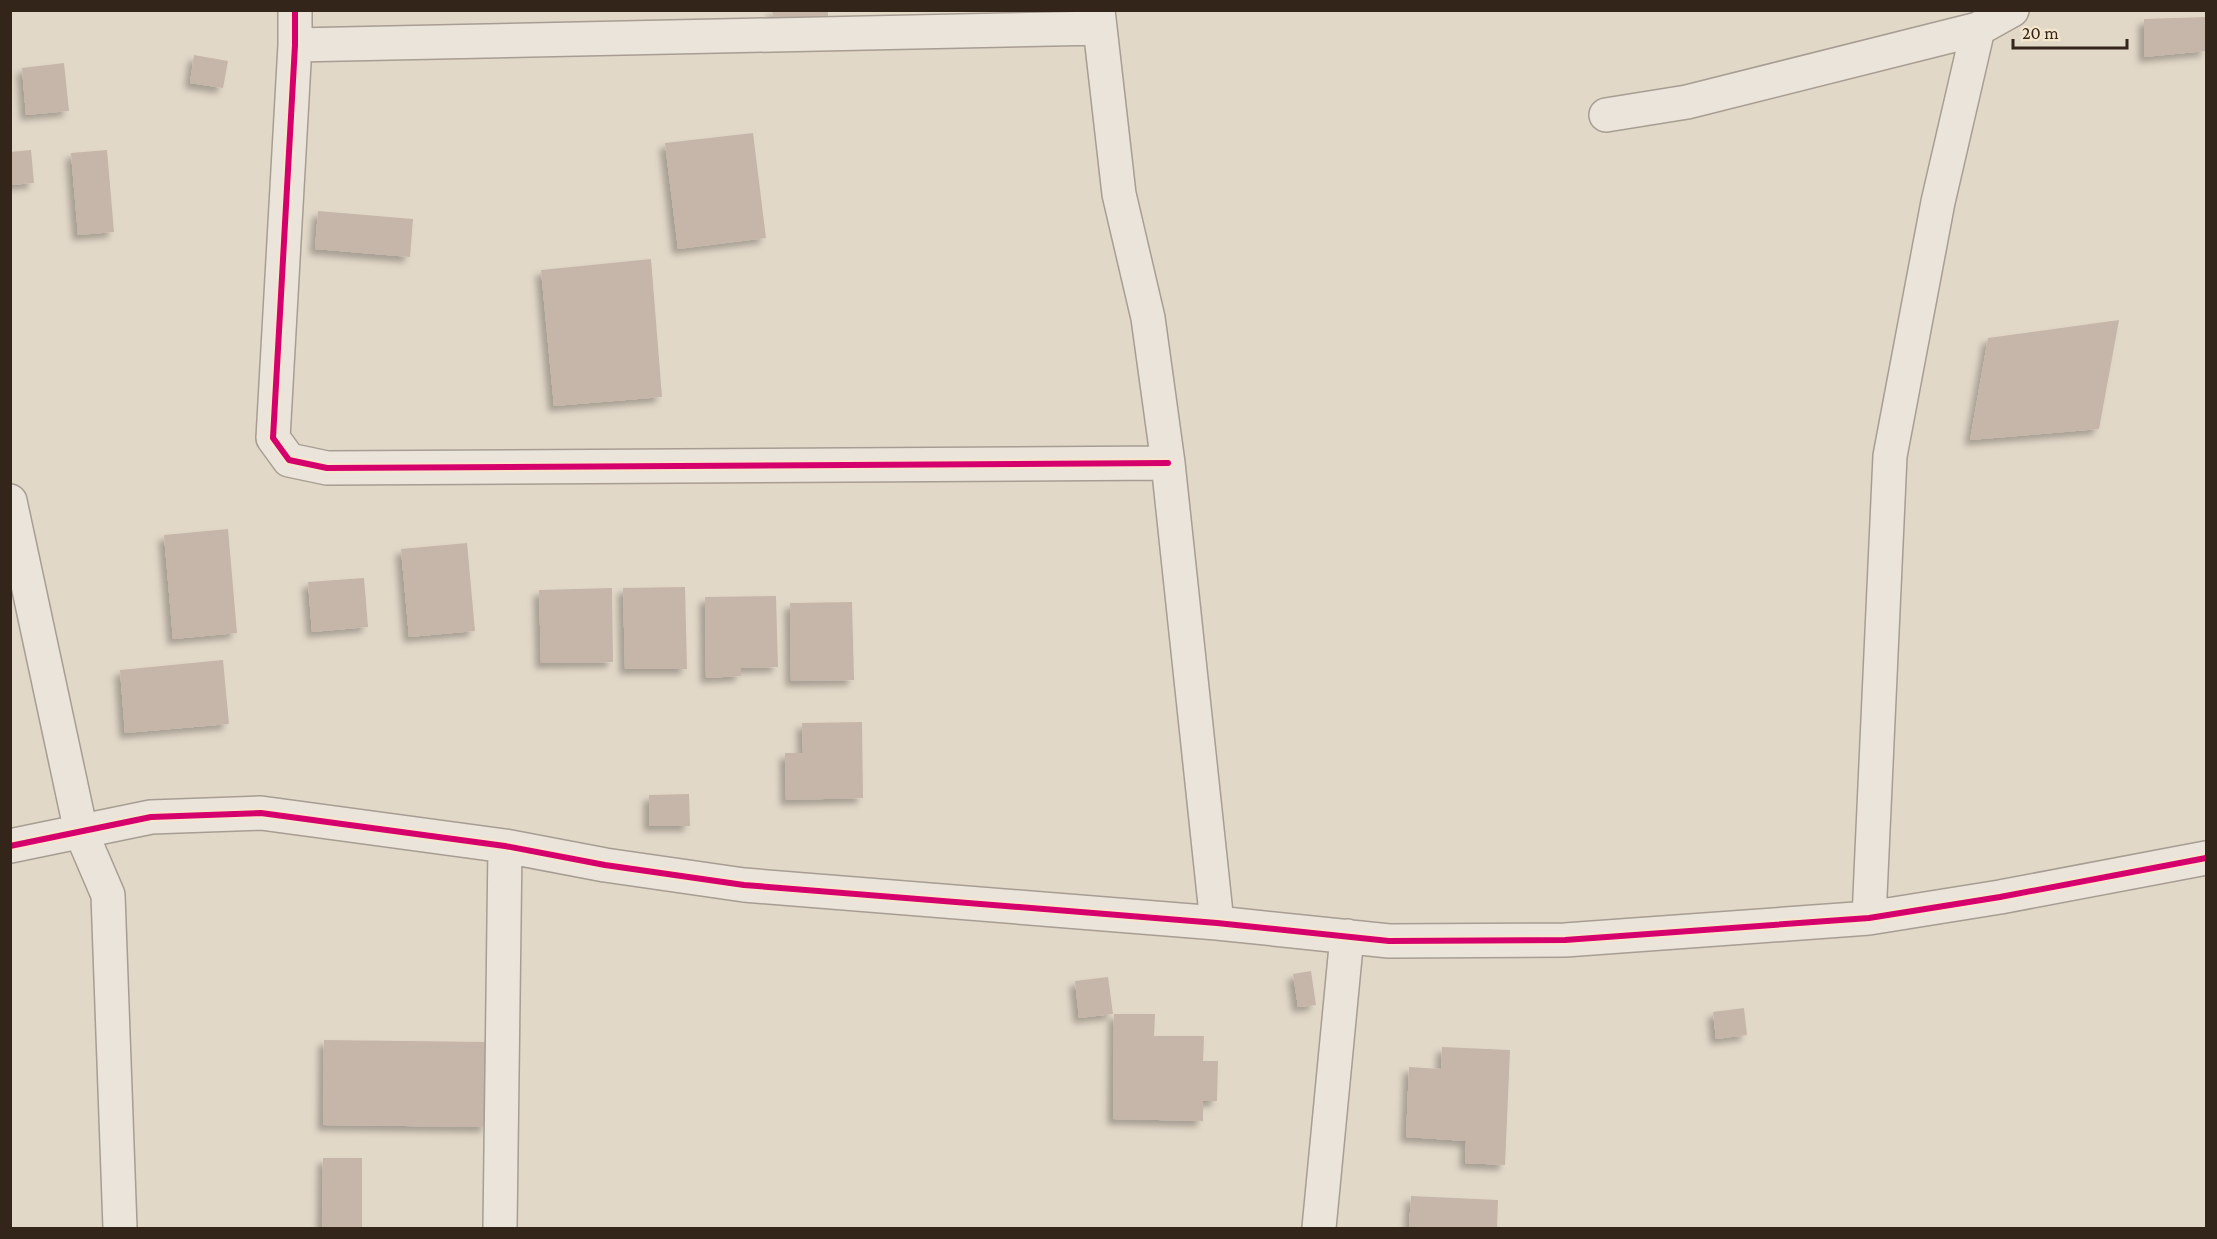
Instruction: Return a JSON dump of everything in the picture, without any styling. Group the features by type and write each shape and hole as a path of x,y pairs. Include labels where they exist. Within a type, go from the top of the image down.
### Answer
{"street":[{"path":"295,10 273,438 289,460 327,468 1168,463"},
{"path":"1606,115 1688,102 1978,29 2012,10"},
{"path":"295,45 1099,19 1119,194 1148,318 1168,463 1217,923"},
{"path":"1869,918 1890,456 1938,202 1978,29"},
{"path":"10,501 81,832 108,895 120,1228"},
{"path":"10,846 151,817 261,813 505,846 605,865 744,885 1217,923 1389,941 1565,940 1869,918 2000,897 2206,858"},
{"path":"500,1228 505,846"},
{"path":"1320,1228 1347,936"}],"building":[{"path":"772,10 828,10 828,17 774,23"},
{"path":"2206,17 2206,51 2144,57 2144,19"},
{"path":"194,55 228,61 223,88 190,83"},
{"path":"64,63 69,111 26,115 22,68"},
{"path":"753,133 766,238 678,249 665,143"},
{"path":"31,150 34,183 10,185 10,152"},
{"path":"107,150 114,232 78,235 71,153"},
{"path":"318,211 413,219 410,257 315,249"},
{"path":"651,259 662,397 554,406 541,270"},
{"path":"2119,320 2099,429 1970,440 1988,338"},
{"path":"228,529 237,633 173,639 164,535"},
{"path":"467,543 475,631 409,637 401,549"},
{"path":"364,578 368,627 312,632 308,582"},
{"path":"685,587 687,669 625,669 623,588"},
{"path":"612,588 613,662 541,663 539,590"},
{"path":"776,596 778,667 741,668 741,676 706,678 705,597"},
{"path":"852,602 854,680 791,681 790,603"},
{"path":"223,660 229,724 125,733 120,670"},
{"path":"862,722 863,798 786,800 785,753 803,753 802,723"},
{"path":"689,794 690,826 649,826 649,795"},
{"path":"1311,971 1316,1005 1298,1007 1293,974"},
{"path":"1108,977 1113,1014 1079,1018 1075,981"},
{"path":"1744,1008 1747,1035 1716,1039 1713,1012"},
{"path":"1114,1014 1155,1014 1154,1036 1204,1036 1203,1061 1218,1061 1217,1101 1203,1101 1203,1121 1113,1119"},
{"path":"324,1040 489,1042 487,1127 323,1125"},
{"path":"1442,1047 1510,1050 1505,1165 1465,1163 1466,1141 1406,1137 1409,1067 1441,1069"},
{"path":"323,1158 362,1158 362,1228 322,1228"},
{"path":"1411,1196 1498,1200 1497,1228 1409,1228"}],"cycle path":[{"path":"295,10 273,438 289,460 327,468 1168,463"},
{"path":"10,846 151,817 261,813 505,846 605,865 744,885 1217,923 1389,941 1565,940 1869,918 2000,897 2206,858"}]}
